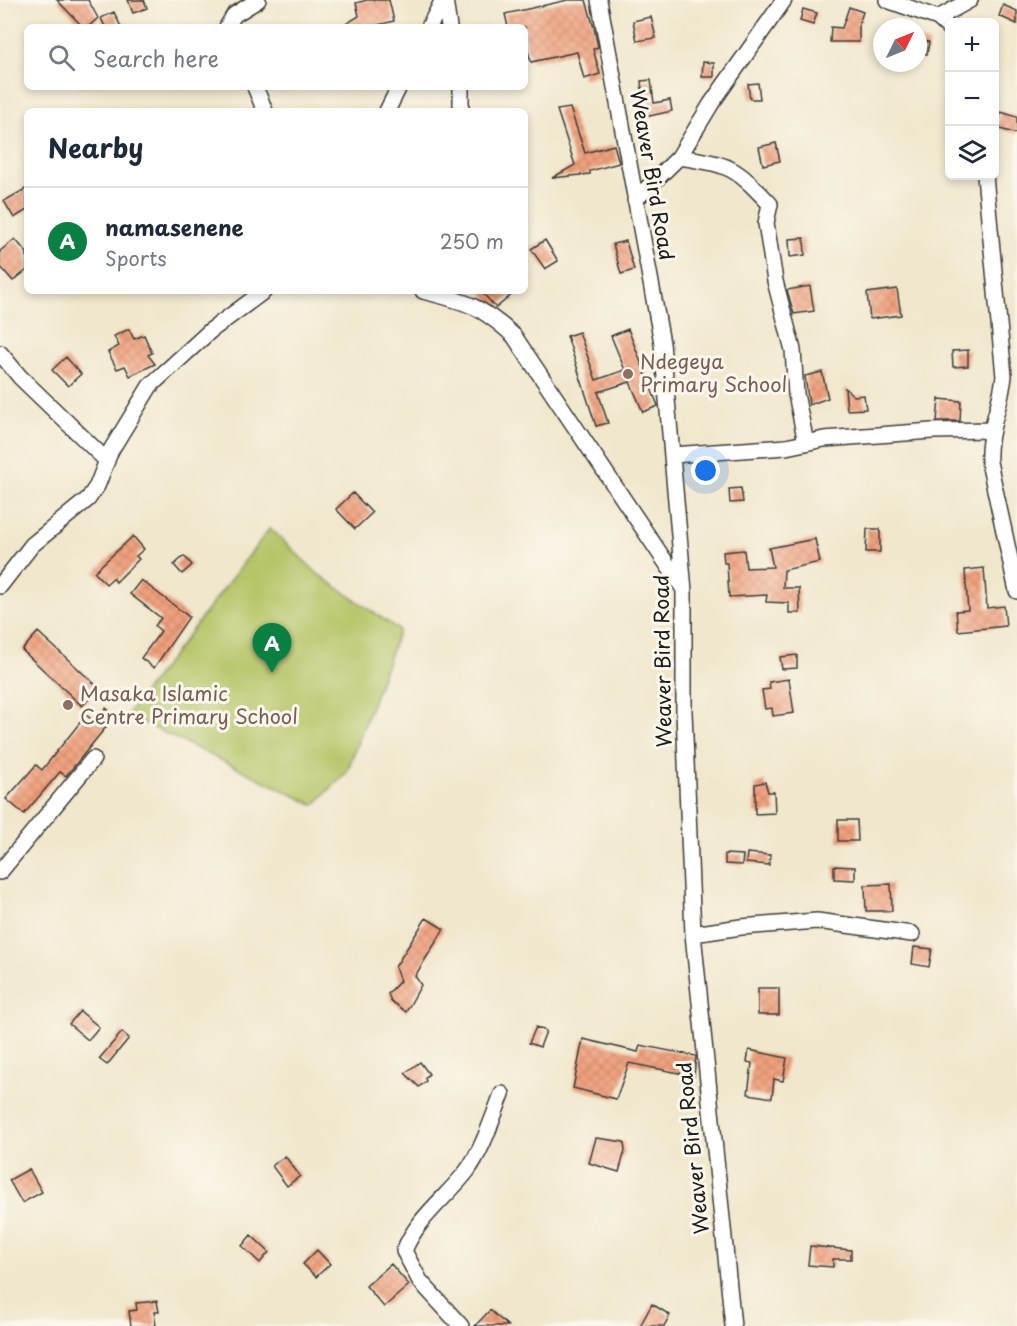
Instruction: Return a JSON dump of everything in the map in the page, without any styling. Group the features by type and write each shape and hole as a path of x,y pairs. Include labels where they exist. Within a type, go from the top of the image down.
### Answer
{"street":[{"path":"229,24 234,15 258,0"},
{"path":"431,24 444,0"},
{"path":"444,0 448,24"},
{"name":"Weaver Bird Road","path":"599,0 662,343 684,591 684,712 693,934 733,1326"},
{"path":"635,200 679,158 711,104 784,0"},
{"path":"887,0 938,18 945,24"},
{"path":"938,18 970,0"},
{"path":"256,90 264,108"},
{"path":"388,108 398,90"},
{"path":"461,90 461,108"},
{"path":"679,158 721,163 742,175 770,204 766,223 775,281 793,350 796,394 807,443"},
{"path":"985,180 1004,376 1010,392 991,430 988,441 989,462 1017,591"},
{"path":"0,586 32,544 88,499 150,386 210,332 260,294"},
{"path":"451,294 489,313 514,336 684,591"},
{"path":"0,353 20,377 107,461"},
{"path":"672,455 786,447 824,439 932,431 991,430"},
{"path":"0,872 93,759"},
{"path":"693,934 741,927 817,921 912,934"},
{"path":"461,1326 420,1281 404,1251 422,1217 450,1191 469,1168 502,1094"}],"green space":[{"path":"270,528 318,574 399,630 347,772 314,805 127,715"}],"building":[{"path":"57,0 88,0 98,18 91,24 80,24"},
{"path":"128,0 144,0 147,8 133,13"},
{"path":"367,0 389,0 394,21 382,24 346,24 359,16 356,3"},
{"path":"568,0 586,0 598,47 593,49 600,74 584,79 577,52 531,62 528,52 528,24 507,24 505,14"},
{"path":"1003,5 1017,11 1017,24 999,16"},
{"path":"849,7 863,12 859,24 859,42 830,42 831,27 842,28"},
{"path":"803,9 817,13 813,25 800,21"},
{"path":"114,12 120,24 104,24 101,18"},
{"path":"651,17 656,38 637,41 633,21"},
{"path":"703,62 714,63 714,77 702,77"},
{"path":"651,80 654,103 670,100 672,111 645,117 641,81"},
{"path":"758,83 760,99 750,99 748,84"},
{"path":"570,108 585,153 614,145 619,163 590,171 590,174 552,178 575,165 557,110"},
{"path":"1001,112 1017,117 1017,134 999,129"},
{"path":"776,143 780,161 763,165 759,147"},
{"path":"24,190 24,212 14,218 4,201"},
{"path":"804,238 805,255 790,257 789,239"},
{"path":"15,239 24,250 24,272 13,281 0,266 0,251"},
{"path":"545,240 558,261 545,269 531,249"},
{"path":"626,241 634,270 621,274 613,244"},
{"path":"810,286 814,311 794,314 787,290"},
{"path":"897,289 901,315 870,319 867,293"},
{"path":"484,294 512,294 496,308"},
{"path":"129,329 134,339 144,335 152,353 148,355 155,364 130,376 125,366 117,369 108,352 119,346 114,336"},
{"path":"628,329 658,406 643,412 630,382 598,392 608,423 596,426 567,336 579,332 596,380 625,370 611,336"},
{"path":"968,350 968,366 953,367 952,351"},
{"path":"66,357 81,374 68,386 52,370"},
{"path":"822,372 828,398 809,405 805,376"},
{"path":"845,388 854,396 864,395 866,409 847,410"},
{"path":"939,399 961,401 960,421 937,421"},
{"path":"741,488 743,502 730,503 729,489"},
{"path":"353,493 372,513 355,529 336,509"},
{"path":"867,529 880,529 880,552 866,552"},
{"path":"133,536 144,549 136,556 139,559 116,582 113,578 106,584 94,572"},
{"path":"815,539 820,562 784,570 783,588 799,588 800,613 789,613 789,603 766,602 767,595 729,597 727,563 724,563 723,552 744,550 746,568 773,567 769,548"},
{"path":"184,556 192,565 182,574 174,565"},
{"path":"984,568 987,608 1004,606 1006,626 958,631 956,611 968,610 965,570"},
{"path":"141,580 189,617 154,668 141,658 161,631 155,626 161,618 130,594"},
{"path":"38,632 99,688 82,706 22,650"},
{"path":"797,655 797,668 782,669 780,657"},
{"path":"789,679 794,713 773,716 772,708 765,709 762,690 770,689 769,682"},
{"path":"106,708 115,716 66,776 60,772 24,814 6,799 36,765 42,770 86,715 95,722"},
{"path":"765,782 768,792 774,792 775,813 755,814 755,784"},
{"path":"838,820 857,820 858,841 838,841"},
{"path":"747,853 770,855 769,865 746,863"},
{"path":"725,854 743,855 742,865 725,864"},
{"path":"834,866 855,867 855,880 834,879"},
{"path":"891,884 892,911 866,911 865,885"},
{"path":"426,918 444,929 415,976 421,985 406,1012 391,1001 388,994 400,981 395,967"},
{"path":"914,947 932,949 929,967 912,964"},
{"path":"758,988 779,988 779,1015 758,1015"},
{"path":"80,1011 99,1027 88,1040 69,1024"},
{"path":"536,1027 546,1031 540,1047 529,1043"},
{"path":"122,1032 129,1038 107,1065 99,1059"},
{"path":"583,1039 638,1052 640,1045 696,1056 694,1076 629,1063 616,1099 573,1088"},
{"path":"749,1050 787,1058 783,1081 774,1079 772,1098 748,1094 752,1063 747,1062"},
{"path":"420,1062 429,1074 425,1078 426,1081 419,1087 405,1073"},
{"path":"596,1138 624,1142 625,1151 619,1172 589,1163"},
{"path":"285,1156 300,1176 287,1186 272,1166"},
{"path":"29,1169 42,1192 22,1203 9,1180"},
{"path":"251,1235 269,1252 260,1263 242,1246"},
{"path":"810,1246 851,1250 851,1259 833,1259 833,1267 808,1265"},
{"path":"317,1250 330,1264 316,1277 303,1264"},
{"path":"391,1264 409,1285 384,1307 366,1286"},
{"path":"157,1301 159,1312 154,1312 156,1326 131,1326 129,1311 137,1310 136,1303"},
{"path":"652,1304 670,1315 664,1326 640,1326"},
{"path":"490,1310 508,1326 475,1326"}],"place":[{"name":"Ndegeya Primary School","path":"628,374"},
{"name":"namasenene","path":"272,673"},
{"name":"Masaka Islamic Centre Primary School","path":"68,705"}]}
